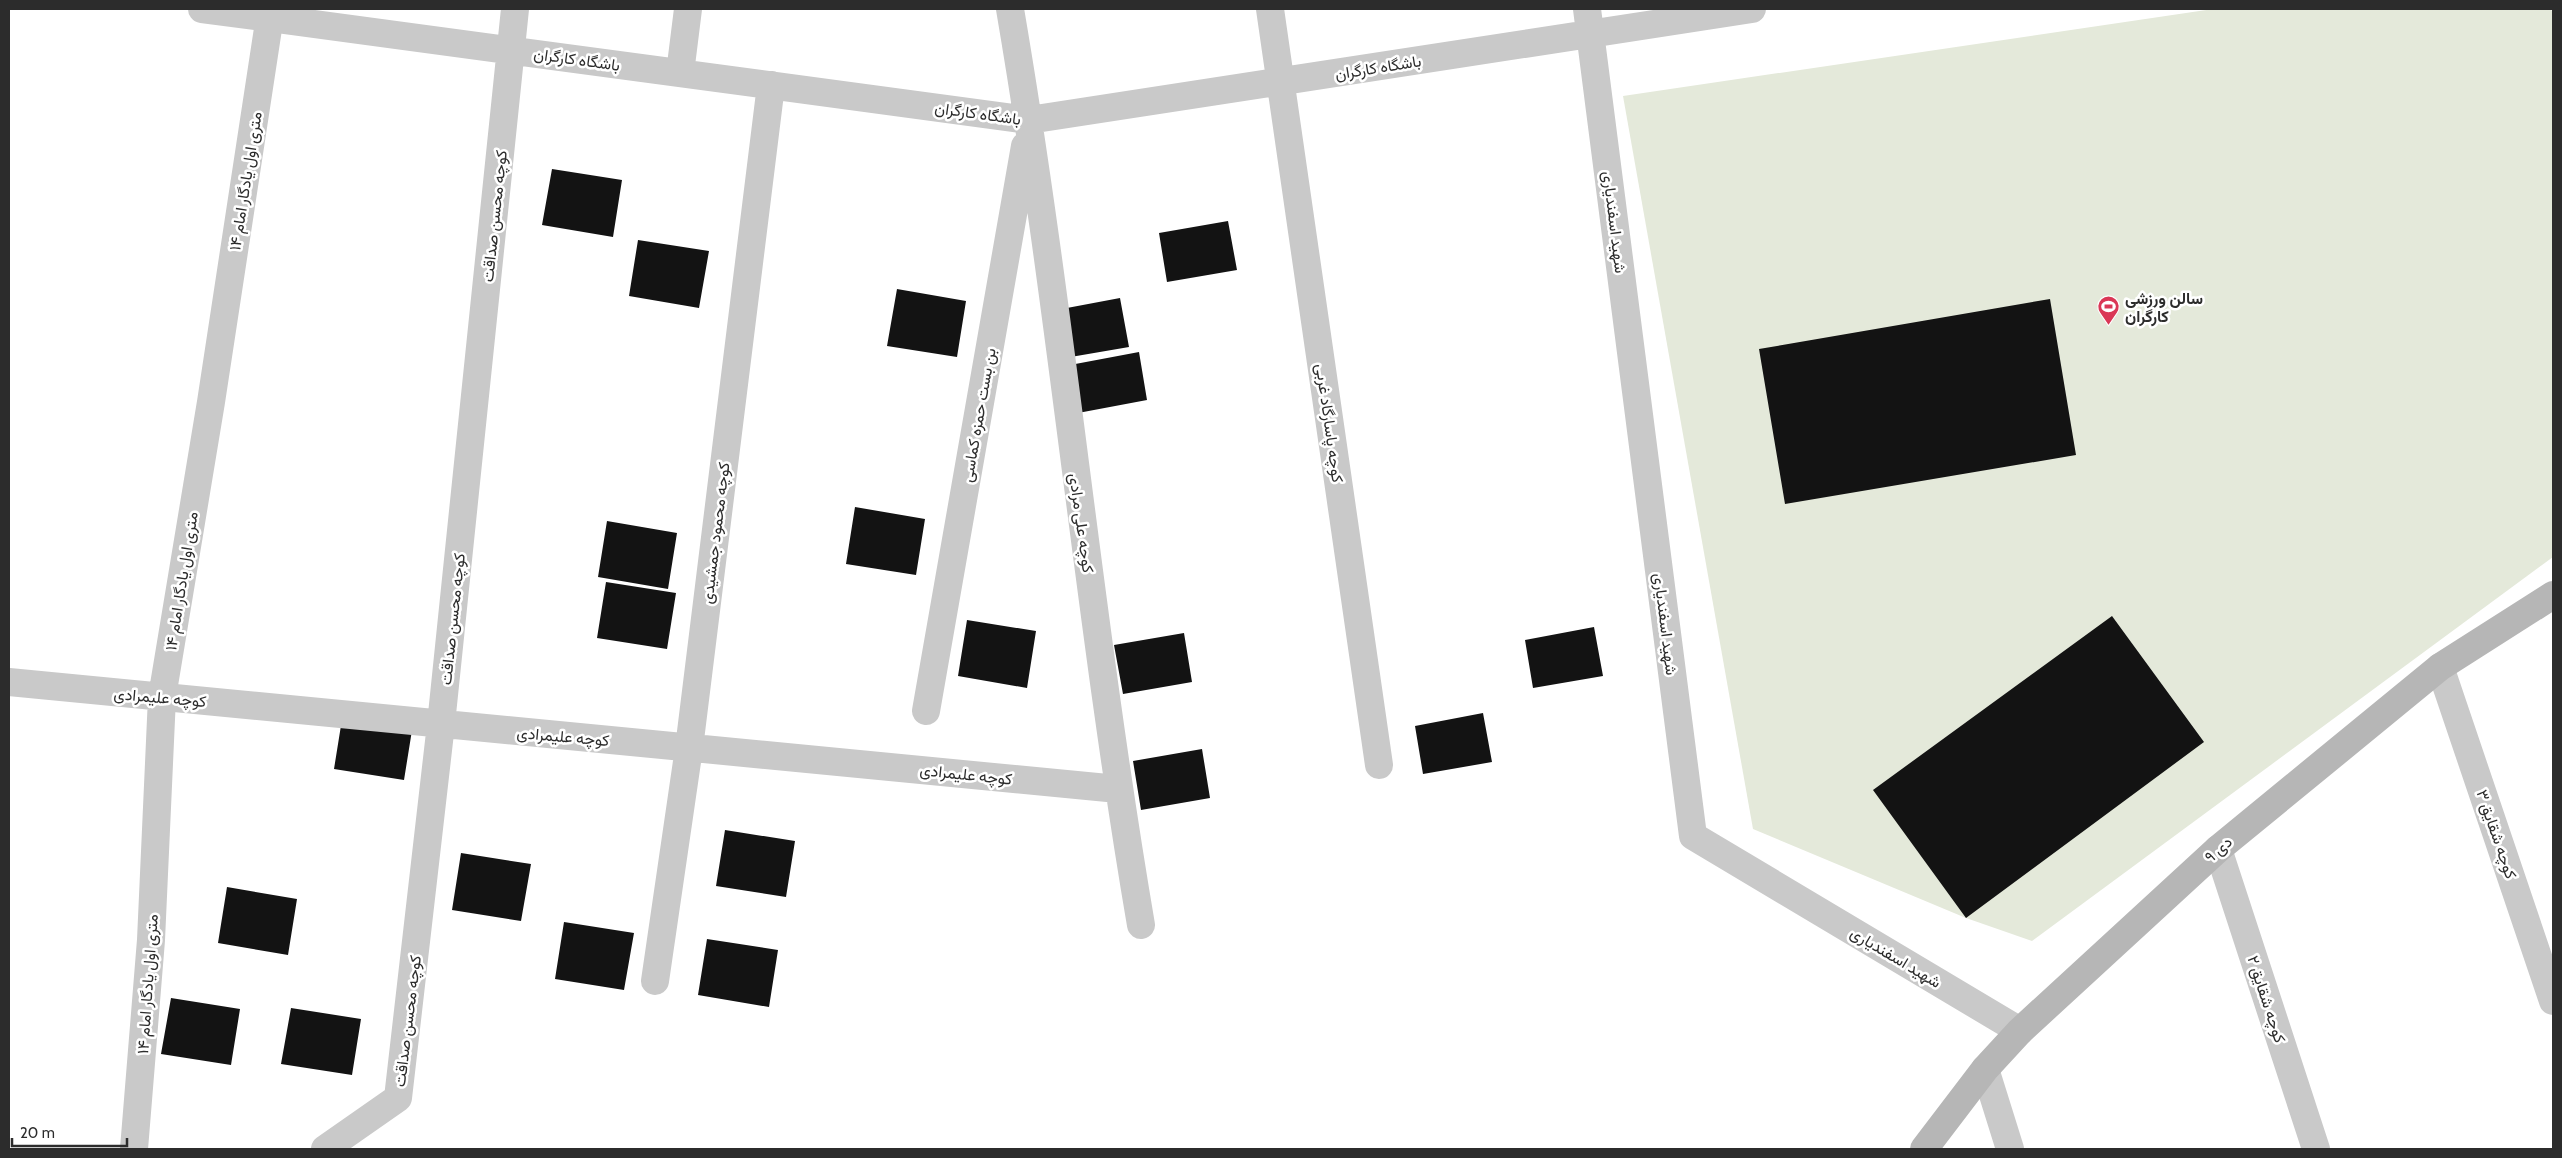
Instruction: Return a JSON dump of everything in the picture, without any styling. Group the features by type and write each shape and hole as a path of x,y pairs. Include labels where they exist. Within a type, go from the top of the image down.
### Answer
{"street":[{"name":"باشگاه کارگران","path":"202,9 271,13 511,50 1029,120 1282,82 1589,22 1752,9"},
{"name":"کوچه محسن صداقت","path":"325,1149 398,1098 441,724 515,9"},
{"path":"680,73 688,9"},
{"name":"کوچه علی مرادی","path":"1010,9 1029,120 1118,789 1141,925"},
{"name":"کوچه پاسارگاد غربی","path":"1270,9 1282,82 1378,765"},
{"name":"۱۴ متری اول یادگار امام","path":"134,1149 151,940 162,697 211,402 271,13"},
{"name":"شهید اسفندیاری","path":"1589,22 1693,836 2020,1031"},
{"name":"کوچه محمود جمشیدی","path":"655,981 689,748 771,85"},
{"name":"بن بست حمزه کماسی","path":"926,711 1029,120"},
{"name":"۹ دی","path":"1924,1149 1985,1069 2020,1031 2218,849 2440,668 2553,595"},
{"name":"کوچه شقایق ۳","path":"2440,668 2553,1002"},
{"name":"کوچه علیمرادی","path":"9,682 1118,789"},
{"name":"کوچه شقایق ۲","path":"2218,849 2316,1149"},
{"path":"1985,1069 2010,1149"}],"shaded area":[{"name":"سالن ورزشی کارگران","path":"2213,9 2550,9 2553,12 2553,557 2032,941 1966,918 1753,829 1623,96"}],"building":[{"path":"552,169 622,180 613,237 542,225"},
{"path":"1228,221 1237,270 1167,282 1159,233"},
{"path":"638,240 709,251 699,308 629,296"},
{"path":"897,289 966,301 957,357 887,346"},
{"path":"1120,298 1129,347 1059,359 1051,311"},
{"path":"2050,299 2076,455 1785,504 1759,349"},
{"path":"1139,352 1147,400 1078,413 1070,365"},
{"path":"855,507 925,519 916,575 846,564"},
{"path":"607,521 677,533 668,589 598,577"},
{"path":"606,582 676,593 667,649 597,638"},
{"path":"2112,616 2204,742 1966,918 1873,790"},
{"path":"967,620 1036,631 1027,688 958,676"},
{"path":"1594,627 1603,676 1533,688 1525,640"},
{"path":"1184,633 1192,682 1123,694 1114,645"},
{"path":"343,713 413,724 404,780 334,769"},
{"path":"1483,713 1492,762 1423,774 1415,726"},
{"path":"1202,749 1210,798 1141,810 1133,761"},
{"path":"725,830 795,841 786,897 716,886"},
{"path":"461,853 531,864 521,921 452,910"},
{"path":"227,887 297,899 288,955 218,943"},
{"path":"564,922 634,933 624,990 555,979"},
{"path":"707,939 778,950 769,1007 698,995"},
{"path":"171,998 240,1009 231,1065 161,1054"},
{"path":"291,1008 361,1019 352,1075 281,1064"}],"place":[{"name":"سالن ورزشی کارگران","path":"2109,326"}]}
